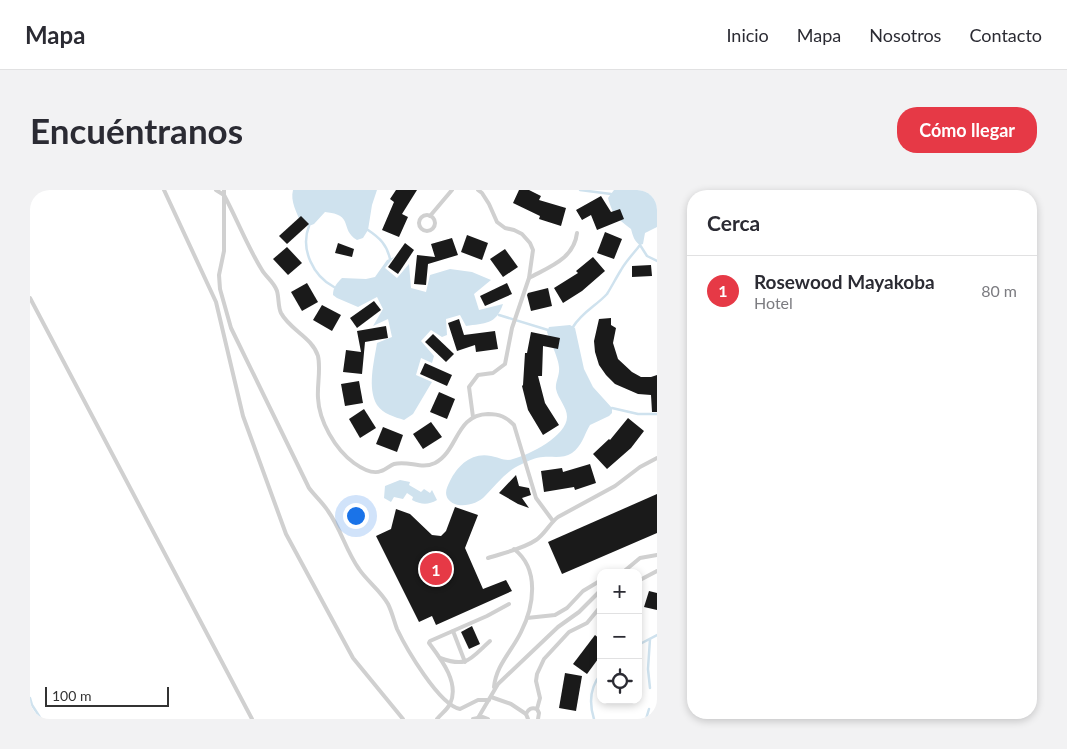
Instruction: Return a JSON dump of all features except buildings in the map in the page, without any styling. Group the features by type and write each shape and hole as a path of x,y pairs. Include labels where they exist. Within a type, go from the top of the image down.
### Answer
{"lane":[{"path":"164,190 216,302 243,416 286,534 353,658 403,719"},
{"path":"216,190 224,192"},
{"path":"430,216 434,220 434,227 428,231 423,230 419,224 421,219 425,216 430,216 452,190"},
{"path":"473,417 470,407 469,386 478,375 493,373 504,364 516,314 529,278 533,250 522,234 505,228 497,222 489,204 478,190"},
{"path":"224,192 262,271 277,291 280,312 314,348 318,358 318,400 320,412 333,440 351,461 371,472 380,472 394,464 406,463 429,466 444,457 459,430 473,417 481,414 500,414 508,418 514,425 536,498 553,521"},
{"path":"224,192 224,251 219,275 220,289 231,328 309,488 328,510 352,558 364,576 388,604 397,629 417,665 450,706 460,709 478,700 490,699 511,704 526,714 528,719"},
{"path":"529,278 561,260 576,242 577,233"},
{"path":"30,298 252,719"},
{"path":"488,558 537,540 553,521 615,486 640,467 657,458"},
{"path":"494,690 499,667 522,631 527,618 533,587 531,573 525,561 514,549"},
{"path":"627,569 640,558 657,555"},
{"path":"642,580 657,571"},
{"path":"527,618 555,615 567,608 583,590 597,585"},
{"path":"476,718 490,699 494,690 506,676 536,650 558,627 576,615 597,594"},
{"path":"437,719 450,706 453,686 440,658 429,643 430,641 487,616 509,604"},
{"path":"538,719 540,715 537,709 540,698 536,681 544,658 569,632 587,623 597,611"},
{"path":"453,631 465,662"},
{"path":"440,658 455,663 465,662 490,641"},
{"path":"526,714 530,708 537,709"},
{"path":"476,718 488,719"}],"water":[{"path":"293,190 377,190 372,205 368,230 363,238 357,240 352,236 344,219 325,212 314,224 309,226 301,223 293,203"},
{"path":"614,190 657,190 657,227 645,233 643,244 640,245 636,242 631,229 614,213 608,198"},
{"path":"394,257 385,268 397,278 409,264 411,288 426,292 430,275 450,269 472,272 491,280 474,294 479,310 503,304 497,316 489,322 466,326 460,315 446,319 447,335 442,337 431,330 421,341 434,356 432,363 421,358 416,375 432,382 413,414 404,420 382,411 377,405 372,391 372,375 377,343 392,337 388,319 373,326 383,309 377,297 358,307 333,295 337,283 342,278 366,279 375,277 387,260"},
{"path":"570,325 575,328 584,369 593,387 612,408 612,413 590,425 581,444 572,453 565,456 540,457 529,460 511,470 477,502 461,505 452,502 447,497 447,488 453,475 466,461 484,455 508,460 520,457 546,444 561,431 565,424 567,413 556,389 559,364 547,332 549,327"},
{"path":"400,480 410,482 409,485 421,492 424,489 430,493 432,490 437,500 428,504 419,503 412,500 413,497 407,493 403,499 394,497 391,502 384,498 385,486"}],"waterway":[{"path":"580,190 611,194"},
{"path":"309,226 306,244 310,261 320,276 334,287"},
{"path":"368,230 382,242 390,259"},
{"path":"573,327 581,317 607,294 623,267 640,245 647,256 657,261"},
{"path":"499,315 548,330"},
{"path":"612,408 638,414 657,414"},
{"path":"642,643 657,635"},
{"path":"650,639 648,669 650,688"},
{"path":"594,719 591,707 593,690 597,679"},
{"path":"30,698 41,719"},
{"path":"646,719 649,709"}],"place":[{"name":"Rosewood Mayakoba","path":"436,569"}]}
